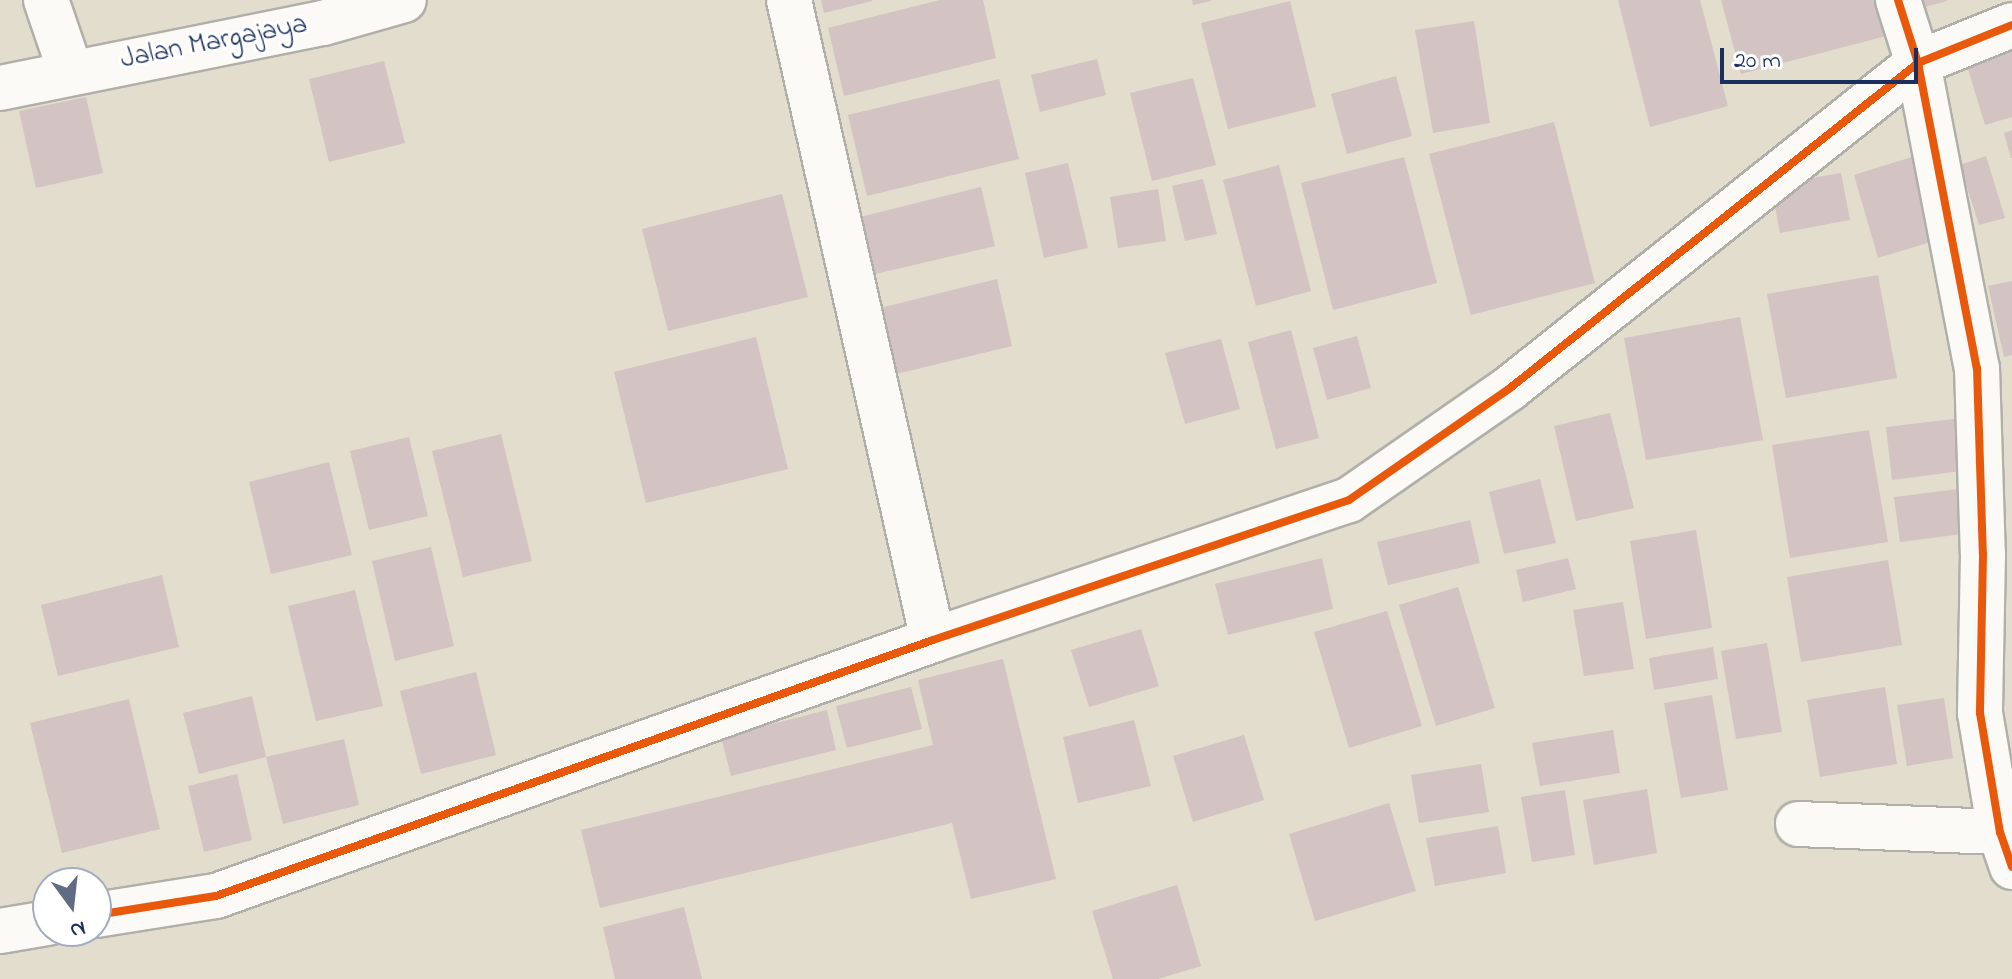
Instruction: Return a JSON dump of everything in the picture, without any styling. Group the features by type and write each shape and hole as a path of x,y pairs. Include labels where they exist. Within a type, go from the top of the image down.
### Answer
{"street":[{"path":"46,0 70,70"},
{"name":"Jalan Margajaya","path":"0,88 320,11 404,0"},
{"path":"789,0 933,640"},
{"path":"1798,824 2006,850 1980,713 1983,554 1995,365 1918,63 1898,0"},
{"path":"112,912 216,896 933,640 1349,500 1510,388 1918,63 2012,25"},
{"path":"0,931 32,926"}],"building":[{"path":"821,0 872,0 872,1 824,13"},
{"path":"940,0 983,0 996,58 844,96 828,28"},
{"path":"1192,0 1211,0 1211,1 1193,5"},
{"path":"1618,0 1700,0 1728,106 1650,127"},
{"path":"1721,0 1877,0 1886,36 1741,74"},
{"path":"1907,0 1947,0 1947,1 1910,11"},
{"path":"1290,1 1316,107 1228,129 1201,23"},
{"path":"1474,21 1490,123 1433,133 1415,30"},
{"path":"2012,42 2012,117 1985,125 1964,56"},
{"path":"1097,59 1106,95 1040,112 1031,75"},
{"path":"384,61 405,143 329,162 309,79"},
{"path":"1396,76 1412,136 1347,154 1331,94"},
{"path":"1193,78 1216,165 1152,181 1130,93"},
{"path":"999,79 1019,159 867,196 848,115"},
{"path":"86,97 103,173 36,188 19,111"},
{"path":"1554,122 1595,283 1471,315 1429,154"},
{"path":"2012,130 2012,158 2011,158 2004,133"},
{"path":"1915,156 1941,239 1878,258 1854,175"},
{"path":"1986,156 2005,218 1979,225 1960,165"},
{"path":"1404,157 1437,283 1333,310 1301,183"},
{"path":"1068,163 1088,248 1044,258 1025,173"},
{"path":"1279,165 1311,291 1256,306 1223,180"},
{"path":"1841,173 1850,220 1780,233 1771,185"},
{"path":"1203,179 1217,234 1185,241 1172,186"},
{"path":"981,187 995,246 858,278 844,221"},
{"path":"1158,189 1166,241 1118,248 1110,197"},
{"path":"782,194 808,297 668,331 642,229"},
{"path":"1878,275 1897,378 1786,398 1767,294"},
{"path":"997,279 1012,346 888,376 872,310"},
{"path":"2012,281 2012,355 2004,357 1988,286"},
{"path":"1740,317 1763,440 1646,460 1624,338"},
{"path":"1291,330 1319,438 1276,449 1248,342"},
{"path":"1357,336 1371,388 1327,400 1313,348"},
{"path":"756,337 788,469 646,503 614,372"},
{"path":"1221,339 1240,409 1185,424 1165,353"},
{"path":"1610,413 1634,508 1576,521 1554,426"},
{"path":"1963,418 1969,470 1892,480 1886,427"},
{"path":"1869,430 1888,542 1790,558 1772,445"},
{"path":"501,434 532,561 463,577 432,451"},
{"path":"409,437 428,516 369,530 350,451"},
{"path":"329,462 352,555 271,574 249,482"},
{"path":"1540,479 1556,543 1504,554 1489,492"},
{"path":"1958,489 1963,534 1900,542 1894,497"},
{"path":"1470,520 1480,563 1388,585 1377,542"},
{"path":"1696,530 1712,628 1646,639 1630,541"},
{"path":"431,547 454,646 395,661 372,561"},
{"path":"1322,558 1333,609 1228,635 1215,584"},
{"path":"1568,558 1576,589 1523,602 1516,570"},
{"path":"1888,560 1902,645 1801,662 1787,577"},
{"path":"162,575 179,647 58,676 41,605"},
{"path":"1458,587 1495,708 1436,726 1399,605"},
{"path":"355,590 383,706 316,721 288,606"},
{"path":"1623,602 1634,669 1584,676 1573,610"},
{"path":"1387,611 1422,726 1349,748 1314,632"},
{"path":"1141,629 1159,686 1089,707 1071,650"},
{"path":"1767,643 1782,732 1736,739 1721,651"},
{"path":"1713,647 1718,679 1654,690 1649,658"},
{"path":"1003,659 1056,879 971,899 952,823 600,908 581,830 933,745 918,680"},
{"path":"476,672 496,755 421,774 400,691"},
{"path":"911,687 922,729 847,748 836,706"},
{"path":"1885,687 1897,764 1820,777 1807,700"},
{"path":"1712,695 1728,790 1681,798 1664,703"},
{"path":"252,696 266,757 199,774 183,713"},
{"path":"1944,698 1953,758 1907,766 1897,705"},
{"path":"129,699 160,829 62,853 30,723"},
{"path":"827,710 836,750 731,776 721,737"},
{"path":"1134,720 1151,786 1078,803 1063,737"},
{"path":"1613,730 1620,773 1540,786 1532,743"},
{"path":"1244,735 1264,800 1193,822 1173,756"},
{"path":"344,739 359,805 283,824 266,757"},
{"path":"1481,764 1489,812 1419,823 1411,775"},
{"path":"237,774 252,840 204,852 188,786"},
{"path":"1647,789 1657,853 1594,865 1583,800"},
{"path":"1565,790 1575,855 1532,862 1521,797"},
{"path":"1389,803 1416,891 1315,921 1289,834"},
{"path":"1498,826 1506,873 1435,886 1426,838"},
{"path":"1177,885 1201,966 1158,979 1113,979 1092,911"},
{"path":"684,907 702,979 615,979 603,927"}],"cycle path":[{"path":"1898,0 1918,63 1977,368 1983,554 1980,713 2000,832 2012,867"},
{"path":"112,912 216,896 933,640 1349,500 1510,388 1918,63 2012,25"}]}
